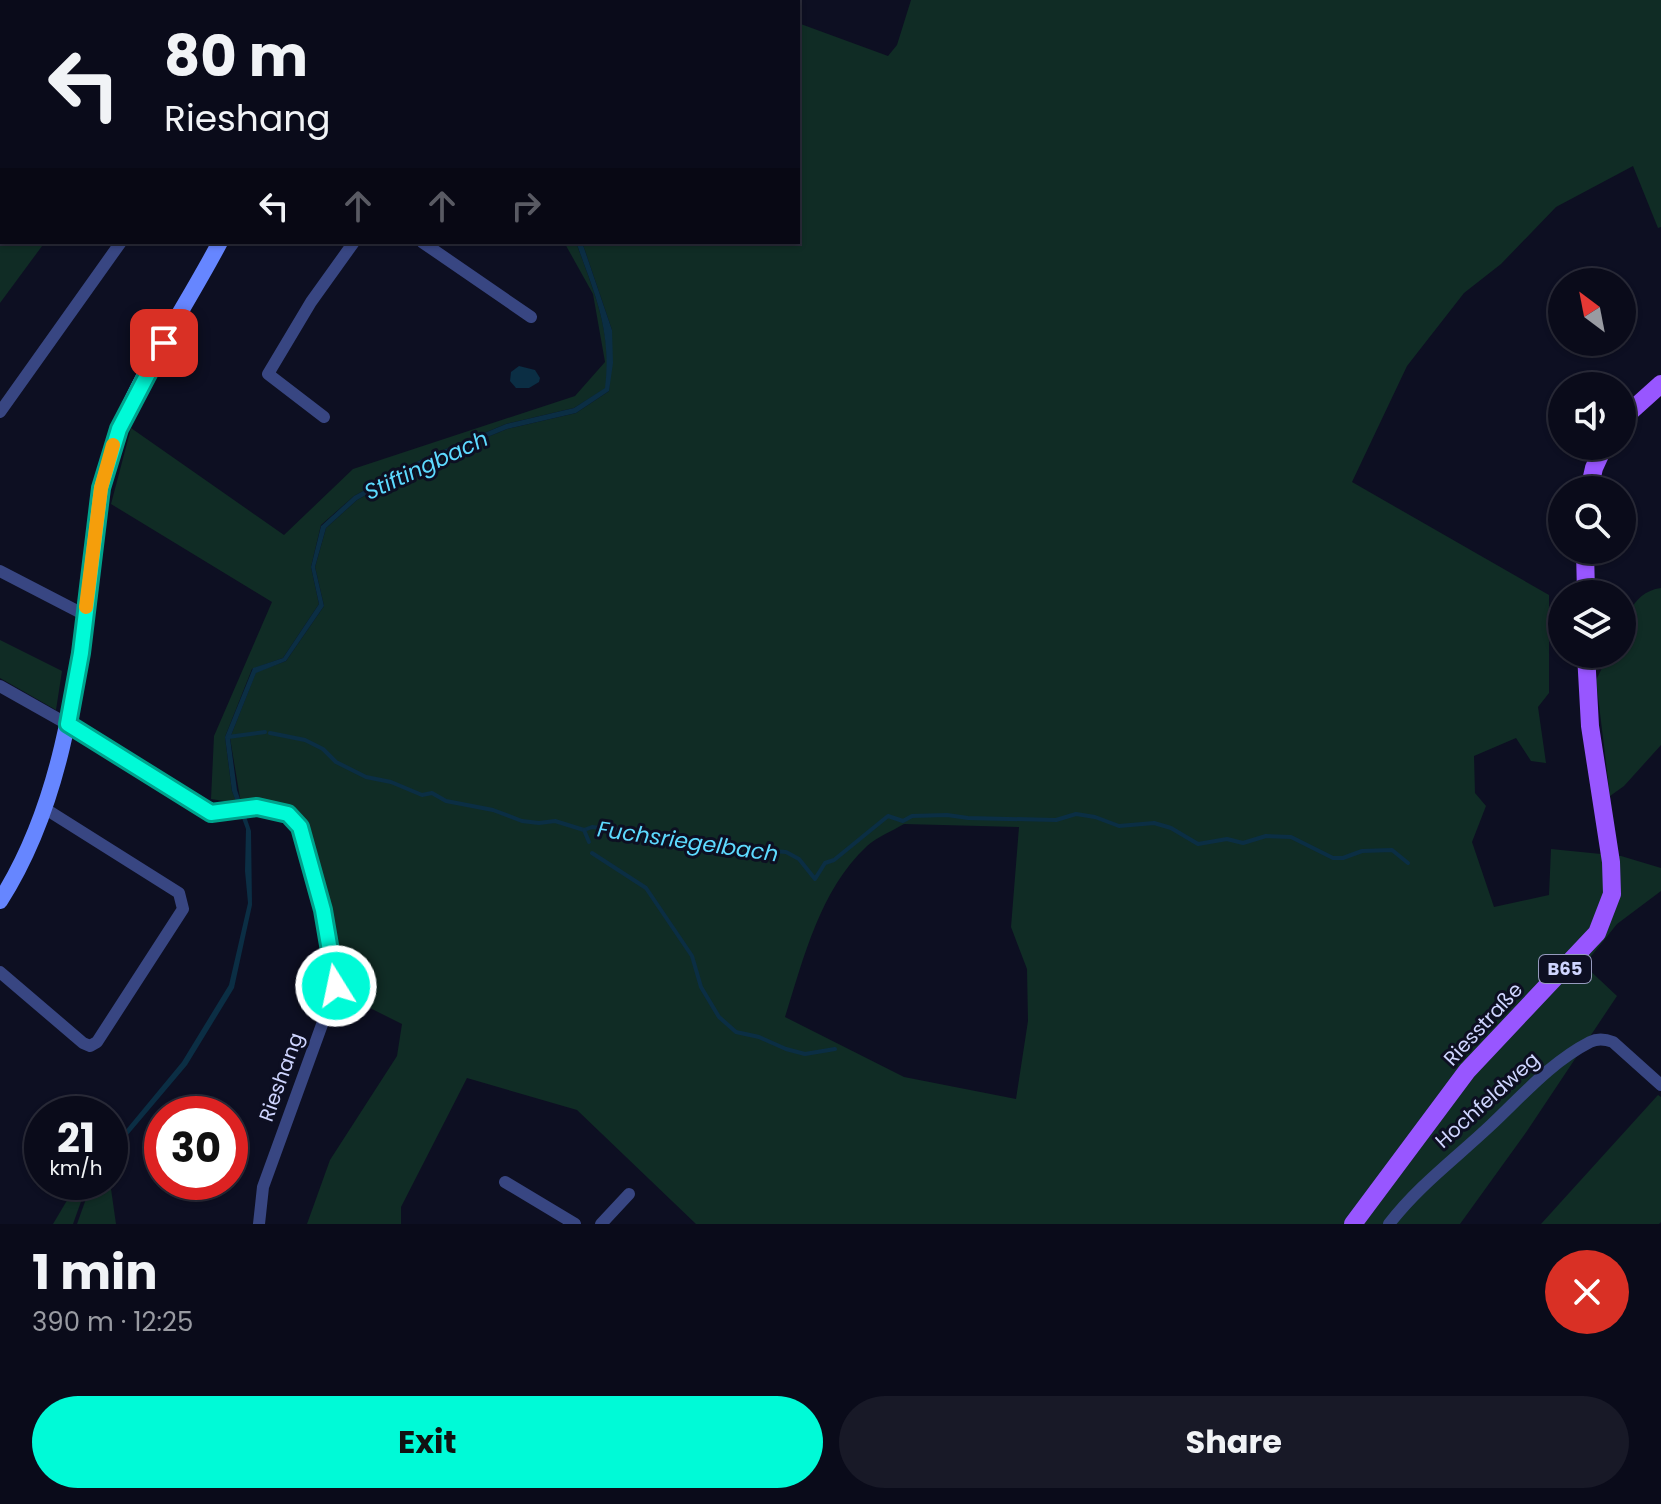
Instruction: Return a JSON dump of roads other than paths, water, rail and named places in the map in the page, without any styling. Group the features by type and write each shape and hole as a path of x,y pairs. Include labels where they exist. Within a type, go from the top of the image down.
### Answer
{"main road":[{"path":"1636,406 1661,384"},
{"name":"Riesstraße","path":"1353,1224 1467,1071 1597,933 1612,894 1611,862 1590,726 1587,668"}],"street":[{"path":"0,412 120,244"},
{"path":"0,901 11,884 44,808 68,724 101,488 119,429 219,244"},
{"path":"324,417 268,374 311,302 353,244"},
{"path":"425,244 531,317"},
{"path":"0,571 85,615"},
{"name":"Rieshang","path":"0,686 68,724 211,813 257,807 288,814 300,827 323,910 336,986 263,1187 259,1224"},
{"path":"0,972 90,1046 97,1042 183,909 179,893 44,808"},
{"name":"Hochfeldweg","path":"1389,1224 1418,1189 1489,1127 1543,1074 1591,1041 1606,1039 1613,1042 1661,1085"},
{"path":"505,1182 575,1224"},
{"path":"601,1224 629,1194"}],"water":[{"name":"Stiftingbach","path":"577,244 583,244 612,330 613,363 609,391 576,413 507,429 426,462 357,500 326,528 315,567 324,606 286,661 256,673 230,738 237,790 251,831 252,905 234,988 187,1065 161,1096 154,1096 182,1062 229,985 248,903 246,829 232,791 225,737 253,668 283,658 319,604 311,567 321,526 354,496 424,458 506,424 574,408 605,388 606,349 600,314"},
{"path":"519,366 535,370 539,382 529,388 516,388 510,381 511,372"},
{"name":"Stiftingbach","path":"144,1108 144,1116 128,1135 128,1127"}],"waterway":[{"name":"Fuchsriegelbach","path":"228,737 265,732"},
{"name":"Fuchsriegelbach","path":"270,733 305,740 323,749 336,762 366,777 391,782 422,795 432,793 446,801 493,810 522,821 555,821 584,830 592,827 646,833 692,844 786,852 799,859 815,879 825,863 834,860 888,816 903,821 912,816 947,815 1056,820 1076,814 1119,826 1154,823 1171,828 1198,844 1227,839 1243,843 1266,836 1291,837 1333,858 1362,851 1392,850 1408,863"},
{"path":"584,830 589,842"},
{"path":"592,853 646,888 692,956 701,987 719,1017 736,1032 805,1054 835,1049"}]}
